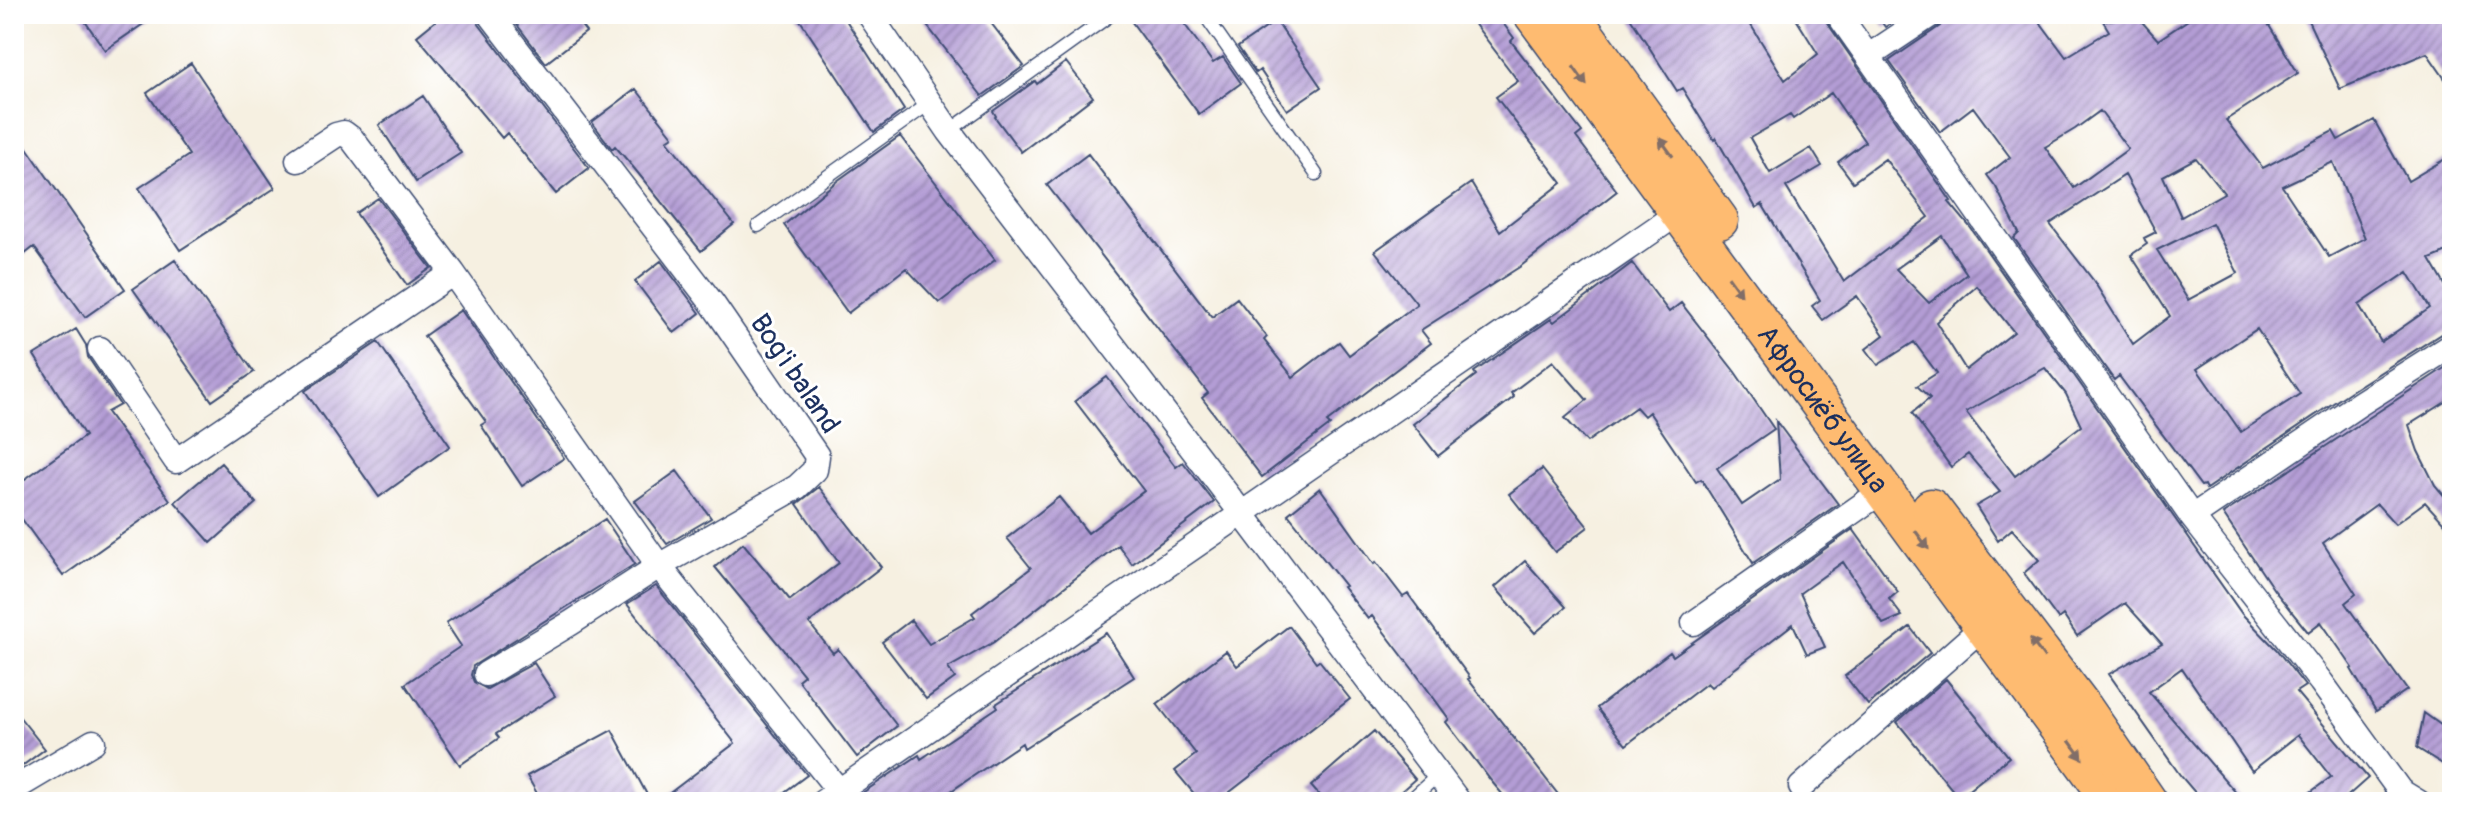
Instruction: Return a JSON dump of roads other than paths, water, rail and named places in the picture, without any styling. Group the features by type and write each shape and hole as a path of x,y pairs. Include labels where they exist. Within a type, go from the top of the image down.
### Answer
{"main road":[{"name":"Афросиёб улица","path":"1533,14 1691,205 2084,709 2148,802"},
{"name":"Афросиёб улица","path":"1570,14 1691,205 1885,489 2113,802"}],"street":[{"name":"Bog'i baland","path":"490,14 712,303 817,456 815,470 797,487 659,566"},
{"path":"869,14 949,131 1459,802"},
{"path":"1838,14 2192,517 2321,682 2400,791 2418,802"},
{"path":"1869,56 1932,14"},
{"path":"298,160 336,135 344,133 352,139 453,273 659,566 831,797 1691,205"},
{"path":"100,349 176,461 453,273"},
{"path":"2192,517 2452,345"},
{"path":"1694,623 1885,489"},
{"path":"486,674 659,566"},
{"path":"1801,787 1985,625"},
{"path":"14,789 93,742"}],"lane":[{"path":"949,131 1112,14"},
{"path":"1204,14 1316,174"},
{"path":"758,226 930,103"},
{"path":"1408,802 1438,775"}]}
